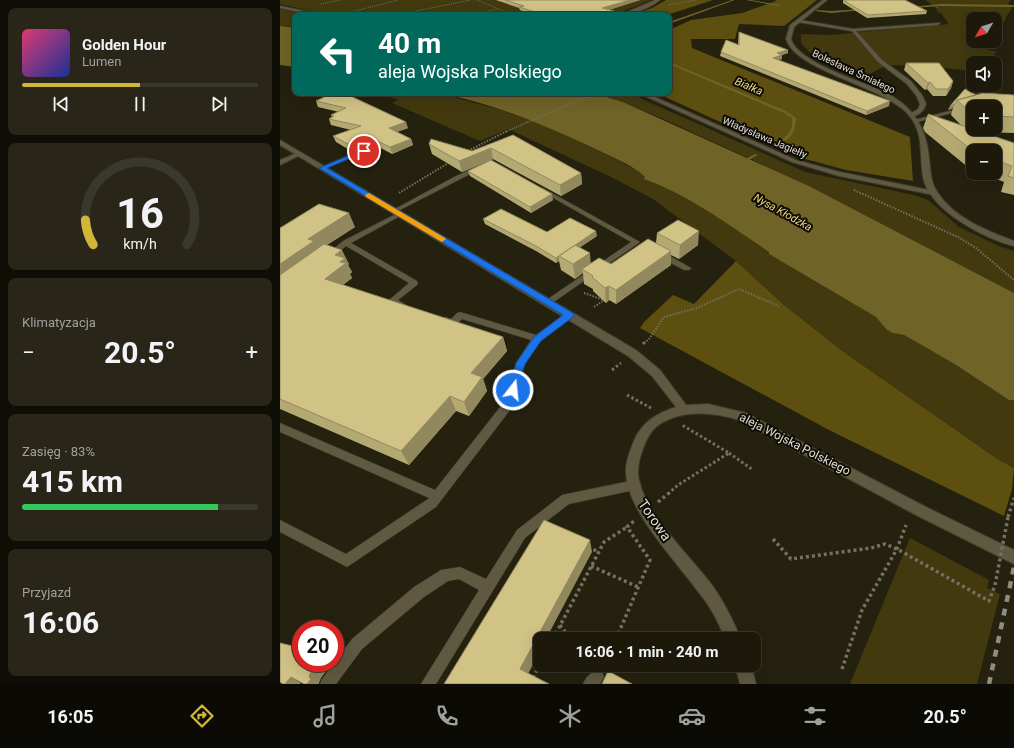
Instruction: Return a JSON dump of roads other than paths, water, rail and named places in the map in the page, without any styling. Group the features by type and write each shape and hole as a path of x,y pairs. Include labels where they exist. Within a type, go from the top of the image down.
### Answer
{"street":[{"path":"630,12 652,4 658,0"},
{"name":"Bolesława Śmiałego","path":"825,0 792,26 789,34 789,41 798,53 823,68 884,93 907,109 917,120 921,128 927,178 934,193"},
{"path":"280,7 305,12"},
{"path":"798,21 853,30 938,24"},
{"path":"853,30 881,62 908,80 918,91 923,104 921,110 912,115"},
{"name":"Władysława Jagiełły","path":"648,96 794,161 839,174 934,193"},
{"path":"280,142 570,315 638,358 656,373 683,409"},
{"path":"280,163 299,154"},
{"path":"934,193 947,207 966,221 1014,244"},
{"name":"aleja Wojska Polskiego","path":"683,409 705,408 724,410 742,416 921,512 1014,557"},
{"name":"Torowa","path":"683,409 664,415 652,424 642,436 634,458 632,475 637,495 647,512 706,589 726,622 730,632"},
{"path":"745,672 748,684"}],"lane":[{"path":"917,120 966,108"},
{"path":"322,168 364,151"},
{"path":"322,260 346,243 397,212 456,178 485,165"},
{"path":"534,185 639,243 548,303"},
{"path":"346,243 414,283 392,301 412,308"},
{"path":"655,251 688,268"},
{"path":"432,316 452,323 460,315 537,339"},
{"path":"280,526 347,561 432,503 509,403 520,363 537,339 570,315"},
{"path":"280,427 437,496"},
{"path":"428,684 521,534 566,499 635,485"},
{"path":"328,684 357,644 419,592 446,575 460,573 487,587"}],"water":[{"path":"280,26 292,28 292,67 280,65"},
{"name":"Nysa Kłodzka","path":"453,96 603,96 623,102 809,186 1014,293 1014,400 1009,400 956,365 904,335 892,333 886,329 876,317 769,254 769,252 693,202 644,179 645,177 639,172 626,164 573,138 535,122 497,108"}],"waterway":[{"name":"Białka","path":"672,22 734,0"},
{"path":"747,0 779,5"},
{"path":"912,7 941,5 1014,6"},
{"path":"817,11 831,12 862,10"},
{"name":"Białka","path":"672,64 785,112 794,118 792,132 782,141"},
{"name":"Białka","path":"744,161 756,155"}],"railway":[{"path":"989,684 1014,567"}]}
